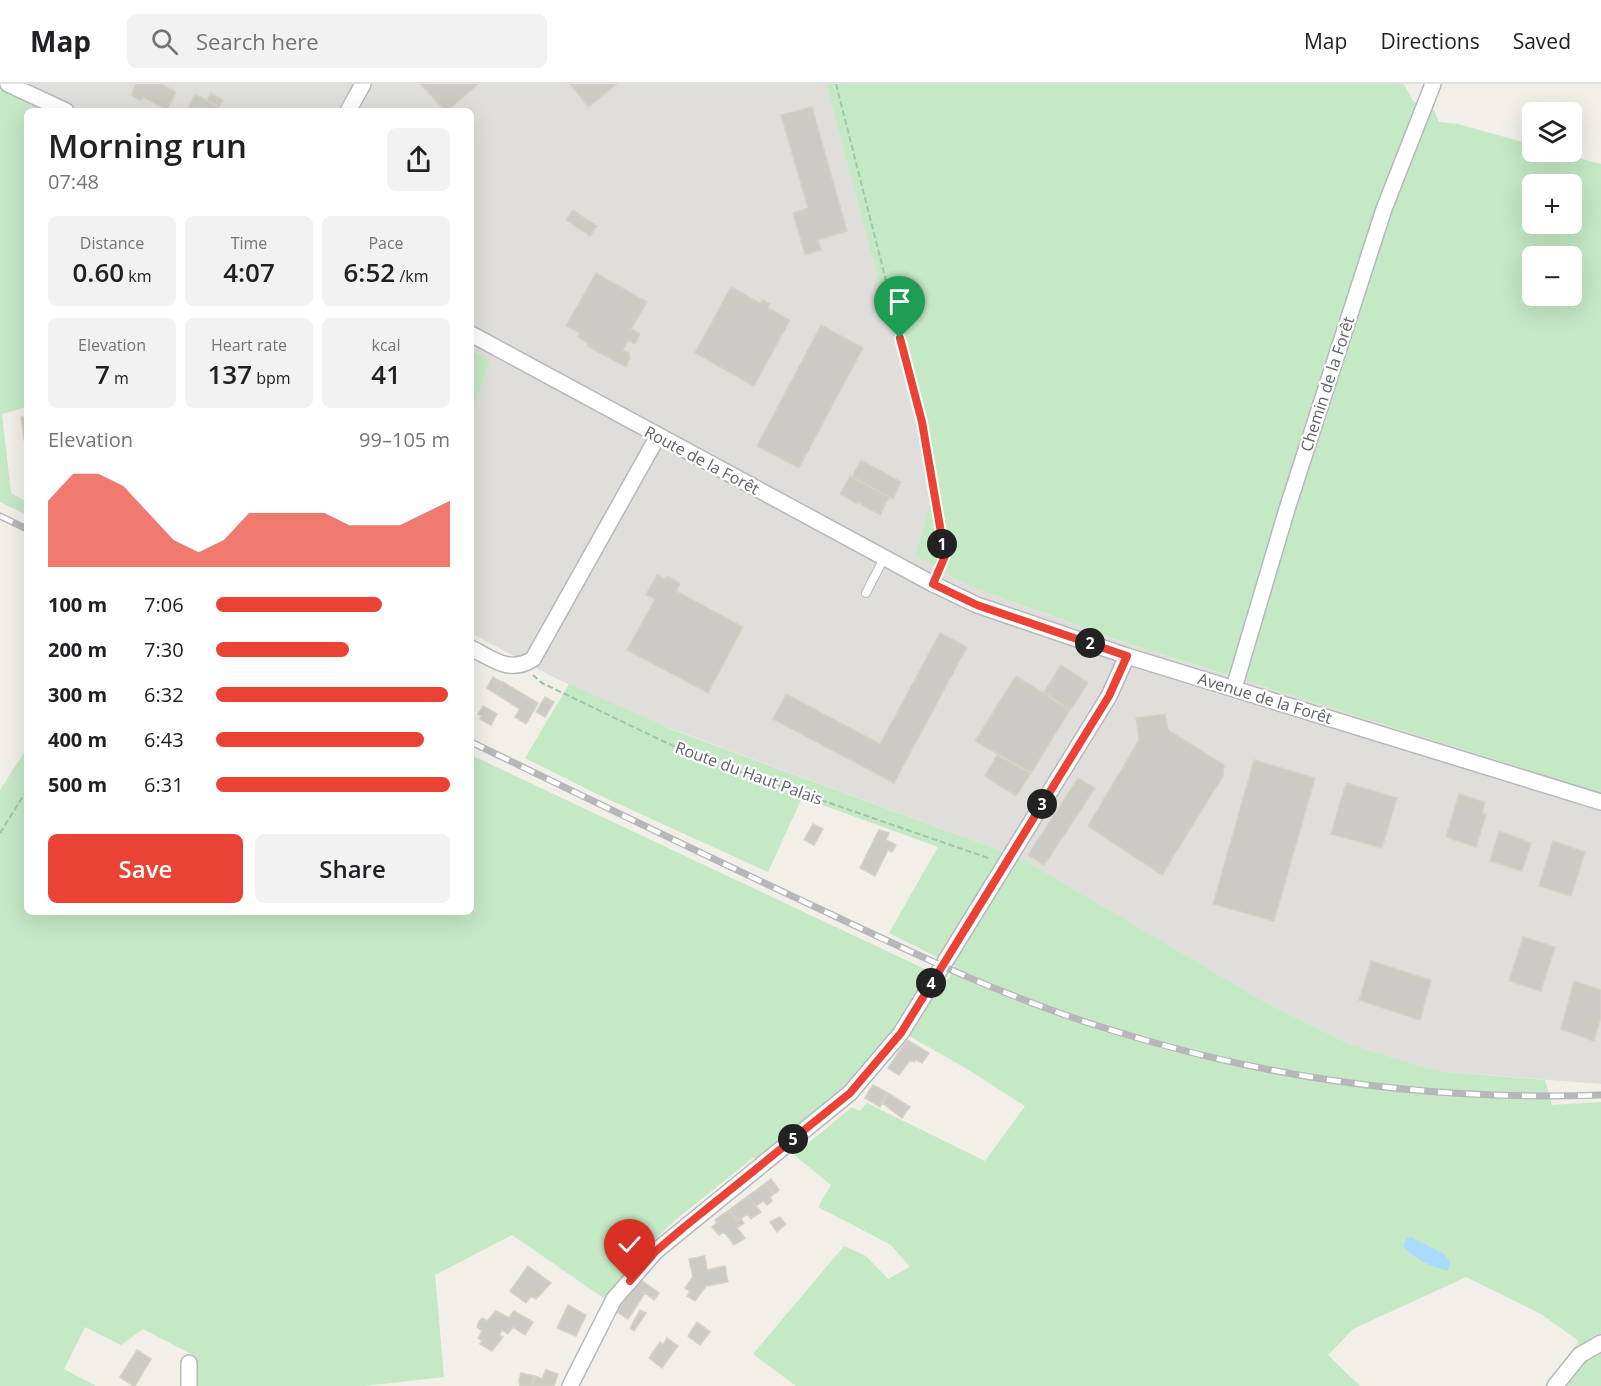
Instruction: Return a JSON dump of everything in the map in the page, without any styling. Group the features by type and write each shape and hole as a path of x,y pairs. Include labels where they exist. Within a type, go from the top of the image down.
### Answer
{"street":[{"path":"8,84 60,108"},
{"path":"350,108 363,84"},
{"name":"Chemin de la Forêt","path":"1234,688 1287,509 1384,209 1433,84"},
{"name":"Route de la Forêt","path":"474,336 933,584"},
{"path":"474,649 508,666 522,666 532,659 658,436"},
{"name":"Avenue de la Forêt","path":"933,584 977,605 1127,656 1601,802"},
{"path":"570,1386 614,1299 656,1251 850,1093 901,1033 1109,696 1127,656"},
{"path":"1555,1386 1580,1355 1601,1343"},
{"path":"189,1363 189,1386"}],"lane":[{"path":"866,593 884,558"}],"path":[{"path":"836,84 922,422 945,556 933,584"},
{"name":"Route du Haut Palais","path":"522,666 542,683 694,756 1005,864"},
{"path":"0,833 24,795"}],"shaded area":[{"path":"0,84 826,84 934,489 915,556 969,586 1119,641 1601,793 1601,1084 1436,1071 1349,1044 1268,1004 1021,858 645,719 555,678 474,635 474,406 490,361 474,352 474,108 42,108 0,90"}],"green space":[{"path":"826,84 1404,84 1413,101 1434,110 1439,122 1458,124 1522,142 1522,162 1582,162 1582,159 1601,164 1601,793 1120,641 969,586 915,556 934,489"},
{"path":"0,90 42,108 24,108 24,408 2,414 11,493 24,500 24,514 0,502"},
{"path":"474,352 490,361 474,406"},
{"path":"569,684 673,730 1021,858 1268,1004 1349,1044 1436,1071 1545,1080 1552,1105 1601,1102 1601,1386 1545,1386 1579,1341 1541,1314 1466,1277 1353,1329 1328,1355 1360,1386 796,1386 753,1354 844,1246 866,1256 888,1279 910,1267 891,1245 818,1207 831,1185 794,1155 852,1107 860,1111 867,1103 985,1161 1025,1106 967,1069 895,1028 863,1070 820,1110 756,1160 754,1157 674,1221 639,1255 605,1299 512,1235 435,1275 444,1377 364,1386 193,1386 193,1355 143,1329 121,1345 85,1327 64,1369 96,1386 0,1386 0,790 24,753 24,915 474,915 474,756 948,980 955,966 889,933 938,847 817,803 801,800 768,872 599,795 525,758"}],"water":[{"path":"1411,1237 1444,1254 1450,1262 1448,1271 1424,1262 1408,1251 1403,1246 1407,1238"}],"building":[{"path":"136,84 161,84 176,92 168,108 163,108 143,97 141,101 131,95"},
{"path":"421,84 478,84 450,108 442,108"},
{"path":"570,84 617,84 588,107"},
{"path":"211,93 223,100 219,107 207,100"},
{"path":"195,94 219,107 190,108"},
{"path":"812,107 847,231 818,240 821,250 805,255 793,213 808,208 781,115"},
{"path":"573,210 597,226 590,236 566,220"},
{"path":"596,273 647,302 631,329 640,334 635,344 628,340 623,350 629,353 630,359 626,367 587,346 589,344 578,337 580,333 566,326"},
{"path":"731,287 760,303 763,300 770,304 768,308 790,320 754,386 695,353"},
{"path":"821,325 863,348 799,468 757,446"},
{"path":"21,417 24,417 24,440"},
{"path":"861,460 901,482 893,499 852,477"},
{"path":"850,476 889,497 880,515 840,494"},
{"path":"657,575 665,579 667,576 680,583 676,591 743,627 708,693 627,650 655,599 646,595"},
{"path":"940,633 967,647 894,783 773,719 786,694 880,744"},
{"path":"1061,665 1088,683 1070,710 1044,692"},
{"path":"1016,676 1070,710 1031,773 975,741"},
{"path":"493,677 503,683 496,694 487,688"},
{"path":"503,682 538,703 526,724 515,717 520,709 496,694"},
{"path":"545,697 554,702 545,717 536,712"},
{"path":"483,706 497,714 491,725 480,719 482,716 478,714"},
{"path":"1165,714 1168,729 1171,732 1224,765 1223,776 1162,875 1088,826 1139,740 1136,718"},
{"path":"997,755 1031,773 1016,796 985,776"},
{"path":"1254,760 1315,778 1274,921 1213,904"},
{"path":"1078,778 1095,788 1044,865 1028,855"},
{"path":"1346,783 1397,798 1382,848 1331,834"},
{"path":"1459,794 1485,802 1482,813 1486,814 1476,847 1446,837"},
{"path":"813,824 823,829 814,845 804,840"},
{"path":"879,830 889,833 886,840 896,845 892,852 888,850 875,876 860,868"},
{"path":"1499,831 1531,843 1522,871 1490,861"},
{"path":"1553,841 1585,852 1571,896 1539,886"},
{"path":"1523,937 1555,947 1541,991 1509,981"},
{"path":"1371,961 1431,980 1420,1020 1359,1000"},
{"path":"1574,981 1601,990 1601,1017 1594,1041 1561,1029"},
{"path":"907,1040 929,1053 922,1063 910,1060 899,1075 888,1068"},
{"path":"873,1085 888,1093 880,1107 865,1098"},
{"path":"888,1093 910,1107 902,1118 881,1102"},
{"path":"771,1179 779,1190 774,1194 766,1183"},
{"path":"766,1183 774,1194 770,1197 772,1201 767,1205 763,1201 756,1206 748,1196"},
{"path":"748,1196 761,1212 751,1219 747,1214 738,1221 729,1210"},
{"path":"729,1210 738,1221 740,1218 744,1223 737,1228 745,1238 734,1245 724,1232 719,1235 712,1227 717,1223 715,1220"},
{"path":"780,1217 786,1224 777,1232 770,1222"},
{"path":"705,1256 707,1270 725,1266 728,1282 706,1286 695,1301 687,1296 690,1291 685,1288 693,1277 689,1259"},
{"path":"528,1266 551,1283 536,1299 531,1296 526,1303 510,1291"},
{"path":"638,1278 659,1293 654,1300 645,1293 628,1319 617,1312"},
{"path":"568,1305 586,1315 576,1336 557,1328"},
{"path":"640,1310 646,1313 634,1331 630,1328"},
{"path":"496,1311 509,1318 514,1311 533,1322 525,1335 513,1327 508,1334 502,1330 499,1335 503,1337 492,1351 480,1344 482,1341 478,1338 482,1331 477,1327 479,1321 483,1318 487,1321"},
{"path":"697,1322 710,1332 700,1345 688,1336"},
{"path":"667,1338 678,1346 662,1368 649,1358 660,1342 663,1345"},
{"path":"137,1350 151,1359 133,1386 120,1377"},
{"path":"546,1370 558,1374 554,1386 531,1386 535,1376 542,1379"},
{"path":"521,1373 535,1376 532,1386 520,1386"}],"railway":[{"path":"0,516 24,528"},
{"path":"474,743 929,960 1035,1004 1108,1029 1229,1061 1352,1083 1476,1094 1601,1095"}],"route":[{"path":"630,1281 656,1251 850,1093 901,1033 1109,696 1125,665 1127,656 977,605 933,584 945,556 922,422 900,338"}]}
